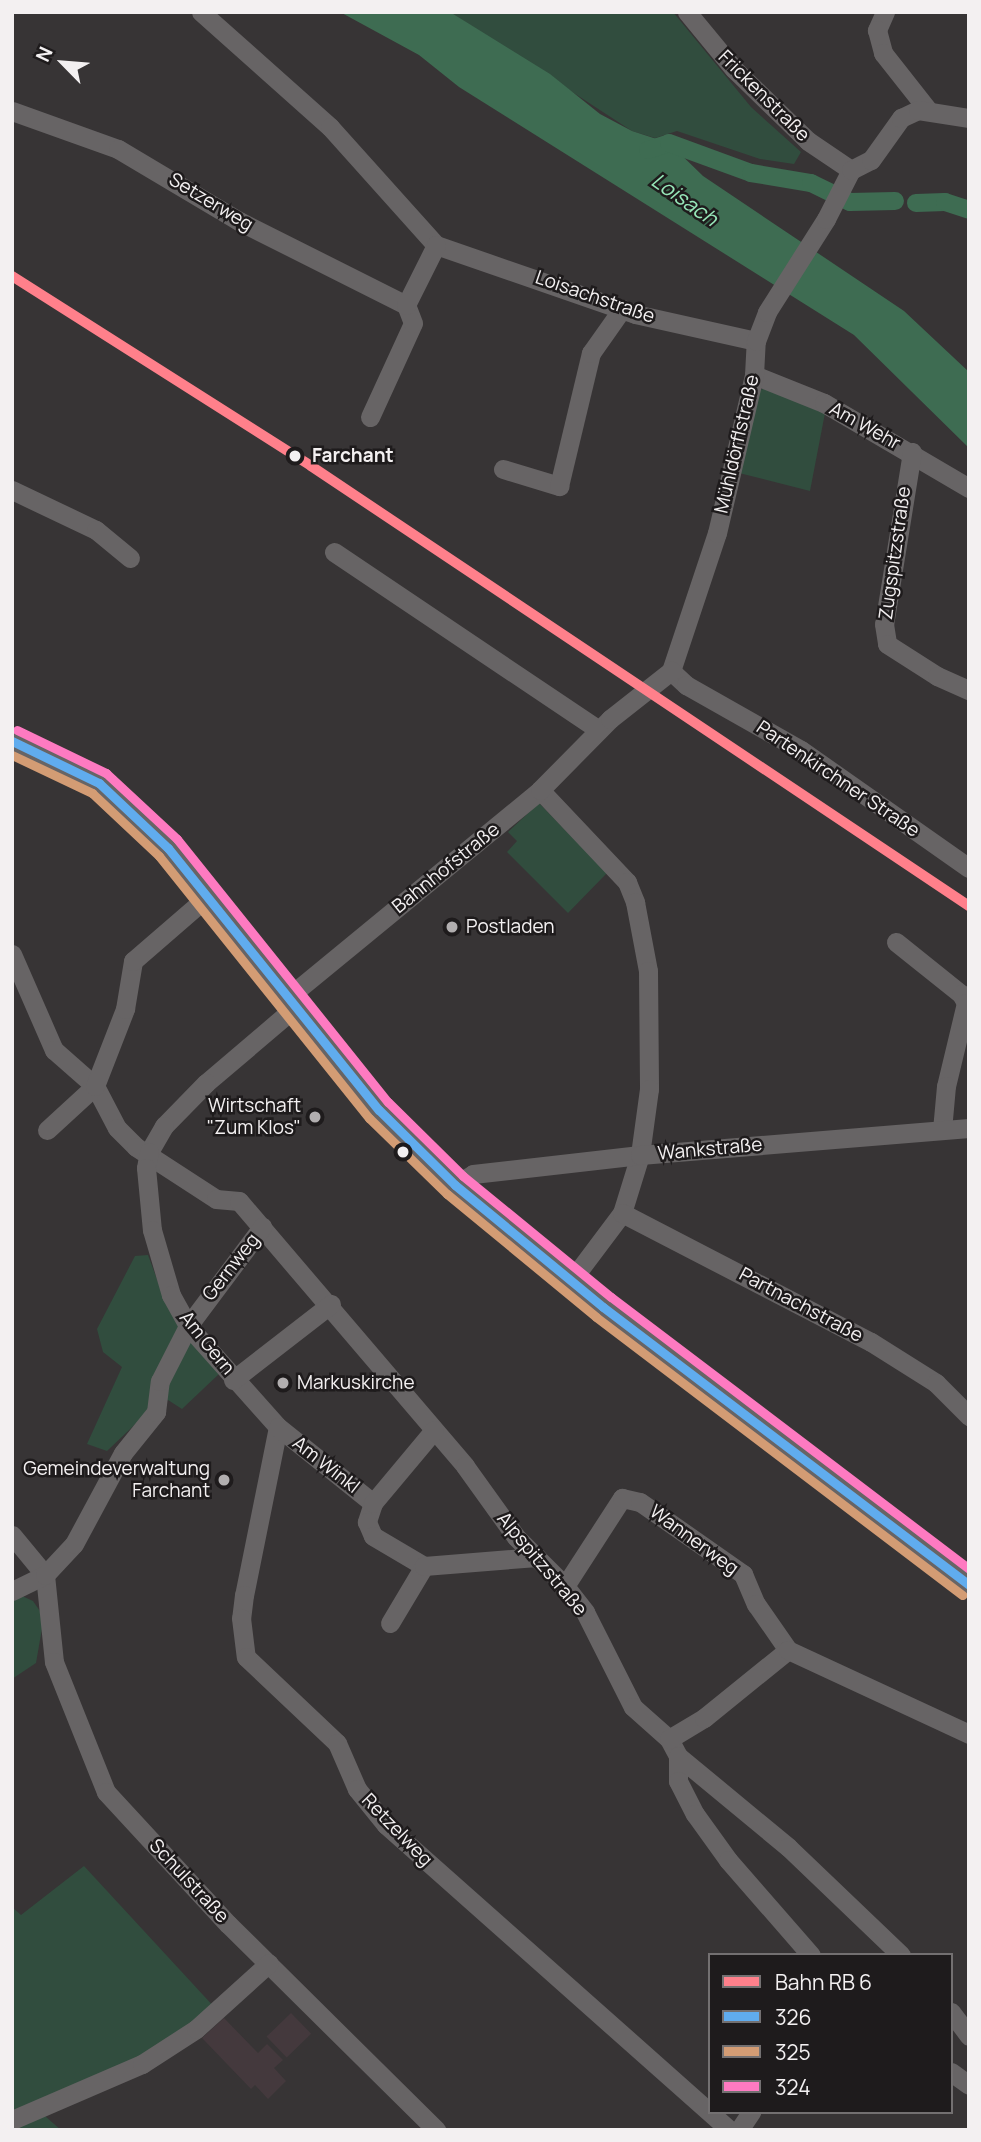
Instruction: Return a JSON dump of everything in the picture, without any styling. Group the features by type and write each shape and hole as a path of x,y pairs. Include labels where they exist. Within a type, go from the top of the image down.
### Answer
{"street":[{"name":"Loisachstraße","path":"201,12 330,127 436,245 622,309 756,341"},
{"name":"Frickenstraße","path":"687,12 733,69 847,177"},
{"path":"885,12 877,30 883,53 928,110"},
{"path":"847,177 871,160 901,118 928,110 969,118"},
{"name":"Setzerweg","path":"12,111 118,149 239,221 406,304"},
{"name":"Mühldörflstraße","path":"671,671 701,591 754,375 756,341 767,312 821,227 847,177"},
{"path":"370,417 413,323 406,304 436,245"},
{"path":"503,469 559,486 592,353 622,309"},
{"name":"Am Wehr","path":"754,375 824,403 969,488"},
{"name":"Zugspitzstraße","path":"912,453 884,624 887,644 937,676 969,690"},
{"path":"12,490 104,535 131,558"},
{"path":"334,552 599,730"},
{"name":"Bahnhofstraße","path":"290,1004 540,790 599,730 671,671"},
{"name":"Partenkirchner Straße","path":"671,671 686,685 801,750 969,869"},
{"path":"12,741 99,783 168,848 290,1004 379,1110 455,1185 571,1281 969,1584"},
{"path":"540,790 606,855 635,902 649,971 650,1041 640,1154 622,1213 571,1281"},
{"path":"47,1130 95,1086 125,1009 133,961 207,897"},
{"path":"896,942 961,994 966,1003 946,1086 942,1130"},
{"path":"15,966 54,1050 95,1086"},
{"path":"149,1152 163,1126 290,1004"},
{"name":"Alpspitzstraße","path":"95,1086 117,1128 216,1199 239,1201 331,1304 537,1557 565,1586 585,1612 626,1697 673,1748 788,1847 899,1953"},
{"name":"Wankstraße","path":"455,1185 473,1174 640,1154 969,1128"},
{"name":"Am Gern","path":"149,1152 152,1230 161,1269 188,1326 233,1380 331,1304"},
{"name":"Partnachstraße","path":"622,1213 871,1342 936,1383 969,1416"},
{"name":"Gernweg","path":"45,1574 74,1544 123,1453 156,1412 160,1381 188,1326 262,1227"},
{"path":"233,1380 278,1427"},
{"name":"Am Winkl","path":"278,1427 373,1503"},
{"name":"Retzelweg","path":"278,1427 244,1595 241,1618 246,1657 337,1743 357,1789 386,1825 708,2111"},
{"name":"Am Winkl","path":"424,1566 373,1536 367,1522 373,1503 434,1430"},
{"name":"Wannerweg","path":"565,1586 622,1498 640,1502 743,1574 756,1604 788,1650"},
{"path":"12,1535 45,1574 12,1591"},
{"path":"390,1623 424,1566 537,1557"},
{"name":"Schulstraße","path":"45,1574 54,1662 106,1793 269,1963 436,2130"},
{"path":"809,1953 727,1860 695,1814 678,1781 673,1748 704,1718 788,1650 969,1734"},
{"path":"12,2120 142,2064 196,2029 269,1963"},
{"path":"953,2015 969,2036"},
{"path":"953,2073 969,2085"},
{"name":"Retzelweg","path":"711,2114 729,2130"},
{"path":"739,2130 750,2114"}],"shaded area":[{"path":"450,12 673,12 751,107 801,152 794,164 760,159 677,131 655,138 632,131"},
{"path":"767,388 825,413 810,491 739,473 759,390"},
{"path":"539,803 607,873 568,913 507,852 517,841 508,832"},
{"path":"148,1255 167,1306 220,1373 182,1409 168,1400 148,1412 107,1451 87,1444 122,1367 103,1352 97,1329 135,1256"},
{"path":"20,1595 33,1601 44,1617 36,1663 12,1679 12,1599"},
{"path":"84,1866 216,2009 196,2029 38,2110 61,2130 12,2130 12,1907 21,1915"},
{"path":"291,2013 311,2034 287,2057 267,2037"},
{"path":"224,2018 258,2053 267,2044 283,2060 274,2068 286,2081 268,2099 255,2085 251,2089 202,2038"}],"water":[{"name":"Loisach","path":"340,12 450,12 550,74 600,114 632,131 669,143 703,176 904,311 969,372 969,448 854,335 459,87 419,55"}],"waterway":[{"path":"648,150 669,143 751,173 811,183 850,202 895,201"},
{"path":"916,203 945,202 969,210"}],"transit line":[{"path":"12,276 311,466 969,906"},
{"name":"324","path":"17,730 106,773 177,839 388,1102 463,1176 611,1297 969,1569"},
{"name":"326","path":"12,741 99,783 168,848 379,1110 455,1185 603,1307 969,1585"},
{"name":"325","path":"12,755 92,793 159,856 369,1118 447,1194 596,1317 962,1595"}],"place":[{"name":"Farchant","path":"295,456"},
{"name":"Postladen","path":"452,927"},
{"name":"Wirtschaft \"Zum Klos\"","path":"315,1117"},
{"name":"Markuskirche","path":"283,1383"},
{"name":"Gemeindeverwaltung Farchant","path":"224,1480"}]}
